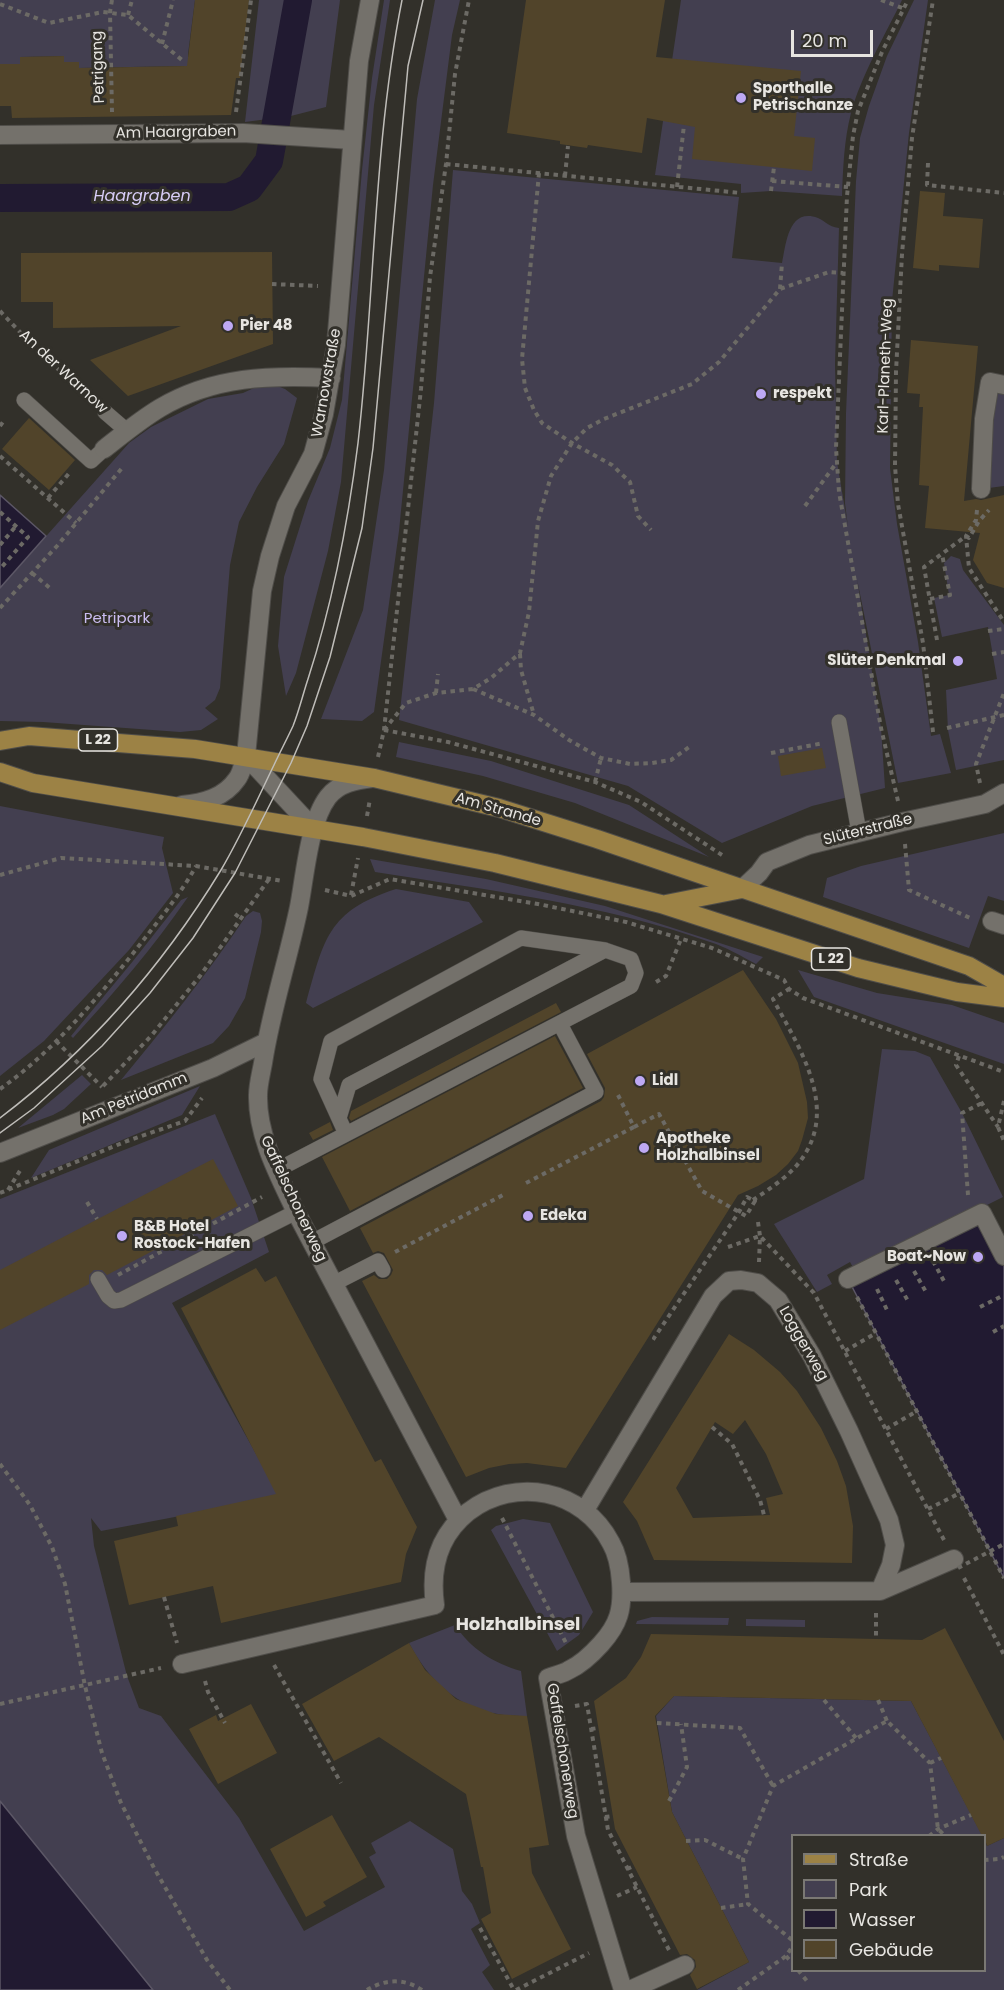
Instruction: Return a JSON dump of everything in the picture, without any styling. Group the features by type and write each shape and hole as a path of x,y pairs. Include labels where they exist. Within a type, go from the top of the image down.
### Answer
{"main road":[{"name":"L 22","path":"0,741 28,736 51,737 246,756"},
{"name":"Am Strande","path":"246,756 374,778 499,808 649,856 969,966 1004,986"},
{"name":"L 22","path":"0,772 33,783 363,837 495,863 661,904 858,968 957,992 1004,998"},
{"path":"661,904 743,888"}],"street":[{"name":"Warnowstraße","path":"174,806 203,803 222,794 238,778 246,756 262,591 270,556 286,506 313,454 331,378 336,345 359,61 370,0"},
{"name":"Am Haargraben","path":"0,135 238,133 352,140"},
{"path":"104,449 169,403 220,383 274,376 331,378"},
{"path":"981,489 984,419 990,382 1004,385"},
{"path":"246,756 314,829"},
{"name":"Gaffelschonerweg","path":"374,778 356,780 342,785 329,796 319,813 299,908 266,1042 258,1095 262,1130 296,1212 458,1520"},
{"name":"Slüterstraße","path":"743,888 767,862 809,845 985,804 1004,793"},
{"name":"Am Petridamm","path":"0,1153 213,1068 266,1042"},
{"path":"848,1279 982,1213 1004,1256"},
{"path":"585,1510 713,1296 729,1281 759,1283"},
{"name":"Loggerweg","path":"759,1283 778,1300 812,1356 890,1520 895,1545 891,1565 880,1592"},
{"name":"Gaffelschonerweg","path":"191,1662 435,1605 432,1586 435,1562 443,1540 458,1520 480,1503 506,1493 533,1491 560,1497 585,1510 600,1525 612,1543 619,1563 621,1610 615,1626 589,1657 570,1670 548,1678 576,1836 623,1990"},
{"path":"622,1592 880,1592 956,1563"},
{"path":"630,1990 682,1967"}],"lane":[{"path":"24,400 91,461 104,449"},
{"name":"An der Warnow","path":"105,412 127,431"},
{"path":"839,722 859,832"},
{"path":"277,1170 631,986 636,973 631,959 605,950 521,938 331,1041 321,1079 346,1134"},
{"path":"339,1118 349,1085 605,950"},
{"path":"312,1242 596,1092 560,1024"},
{"path":"105,1276 108,1296 114,1301 121,1300 296,1212"},
{"path":"333,1284 380,1265"}],"path":[{"name":"Petrigang","path":"112,0 110,12 113,134"},
{"path":"128,15 132,0"},
{"path":"162,44 173,0"},
{"path":"238,133 251,0"},
{"path":"384,730 430,277 446,164 455,74 469,0"},
{"path":"881,0 905,9"},
{"path":"909,0 882,52 858,111 853,136 843,273 836,448 839,492 881,728 902,822 909,890 971,918 998,923"},
{"name":"Karl-Planeth-Weg","path":"933,0 912,138 902,254 896,372 895,466 898,504 924,643 933,732"},
{"path":"0,4 49,23 110,12 128,15 182,60"},
{"path":"677,187 684,125"},
{"path":"565,176 568,146"},
{"path":"928,163 927,185 1004,193"},
{"path":"446,164 741,193"},
{"path":"771,191 774,167"},
{"path":"539,173 522,359 525,388 542,423 612,465 630,482 638,516 651,530"},
{"path":"772,181 848,187"},
{"path":"780,290 782,263"},
{"path":"534,715 521,670 520,653 529,612 538,521 551,476 572,443 587,428 604,419 692,384 719,362 780,290 829,272 843,273"},
{"path":"272,284 319,286"},
{"name":"An der Warnow","path":"0,310 39,352 105,412"},
{"path":"0,608 122,468 127,431"},
{"path":"48,498 85,455"},
{"path":"0,456 76,523"},
{"path":"805,506 837,462"},
{"path":"937,640 924,567 966,536 976,520 981,489"},
{"path":"966,536 969,538 979,521 991,508"},
{"path":"0,512 28,537 0,569"},
{"path":"0,545 16,526"},
{"path":"966,536 969,568 1004,622"},
{"path":"930,599 950,595 942,554"},
{"path":"32,573 51,589"},
{"path":"988,631 1004,629"},
{"path":"992,654 1004,652"},
{"path":"384,730 406,703 436,693 473,689 491,678 520,653"},
{"path":"436,693 438,674"},
{"path":"473,689 534,715 568,740 601,758 630,764 652,763 671,760 692,745"},
{"path":"976,764 1004,693"},
{"path":"947,728 1004,715"},
{"path":"384,730 448,742 596,782 641,802 718,853 759,873"},
{"path":"771,753 832,741"},
{"path":"596,782 601,758"},
{"path":"0,875 61,858 196,866 269,879 200,976 151,1036 95,1094"},
{"path":"0,1089 56,1041 123,967 187,884 196,866"},
{"path":"351,896 390,879 538,904 626,922 712,948 784,980 789,989 803,998 1004,1072"},
{"path":"235,914 240,918"},
{"path":"677,947 681,939"},
{"path":"753,1200 786,1175 804,1156 815,1135 817,1115 813,1084 805,1058 773,999 789,989"},
{"path":"56,1041 102,1087"},
{"path":"959,1056 956,1065 998,1127 1004,1141"},
{"path":"0,1193 127,1141 185,1121 209,1089 213,1068"},
{"path":"998,1127 1004,1101"},
{"path":"972,1218 969,1214 962,1113 982,1103"},
{"path":"634,1127 659,1114 702,1191 746,1216 755,1201 753,1200"},
{"path":"380,1265 503,1195"},
{"path":"105,1276 114,1277 248,1202 262,1197"},
{"path":"664,1344 654,1338 747,1197 753,1200"},
{"path":"87,1202 97,1219"},
{"path":"758,1221 759,1283"},
{"path":"728,1247 760,1236"},
{"path":"760,1236 814,1293 1004,1654"},
{"path":"933,1261 945,1284"},
{"path":"914,1270 926,1292"},
{"path":"848,1279 1004,1578"},
{"path":"896,1280 908,1301"},
{"path":"877,1289 887,1310"},
{"path":"980,1307 1004,1295"},
{"path":"993,1332 1004,1326"},
{"path":"845,1351 876,1333"},
{"path":"886,1429 917,1411"},
{"path":"712,1427 732,1444 760,1500 764,1515"},
{"path":"0,1464 30,1504 52,1547 65,1584 85,1686 102,1752 121,1803 154,1868 207,1959 230,1990"},
{"path":"928,1509 960,1493"},
{"path":"493,1498 577,1665"},
{"path":"956,1563 1004,1544"},
{"path":"164,1597 191,1662 225,1723"},
{"path":"998,1643 1004,1640"},
{"path":"269,1644 274,1665 341,1783"},
{"path":"0,1704 191,1662"},
{"path":"824,1700 856,1738"},
{"path":"878,1700 887,1721 930,1763 938,1829 943,1834"},
{"path":"572,1707 586,1704 608,1830 627,1869 682,1967"},
{"path":"791,1939 748,1904 743,1859 773,1786 887,1721"},
{"path":"657,1723 740,1728 773,1786"},
{"path":"669,1801 687,1767 681,1724"},
{"path":"591,1729 598,1728"},
{"path":"930,1763 941,1758"},
{"path":"932,1834 971,1815"},
{"path":"605,1817 613,1816"},
{"path":"686,1841 705,1840 743,1859"},
{"path":"986,1860 1004,1857"},
{"path":"627,1869 634,1866"},
{"path":"625,1893 637,1887"},
{"path":"721,1908 748,1904"},
{"path":"480,1928 515,1990 608,1943"},
{"path":"738,1990 786,1956 791,1948"},
{"path":"786,1956 791,1962"},
{"path":"799,1972 807,1981"},
{"path":"368,1990 378,1983 396,1980 422,1990"}],"green space":[{"path":"0,0 195,0 188,54 189,69 183,66 79,68 64,62 64,56 21,57 20,64 0,64"},
{"path":"259,0 288,0 268,119 245,122"},
{"path":"305,0 340,0 326,107 287,117"},
{"path":"384,0 390,0 374,105 341,482 328,551 296,673 286,696 278,646 284,577 308,501 330,448 342,400 362,170 372,78"},
{"path":"435,0 460,0 452,35 433,185 399,531 374,712 362,721 321,719 363,610 384,470 417,99"},
{"path":"681,0 902,0 855,99 845,144 842,196 771,191 741,193 741,184 655,175"},
{"path":"914,0 928,0 909,133 892,301 890,468 931,736 940,734 951,773 898,783 857,579 881,728 885,788 812,806 722,843 628,786 399,720 434,403 453,170 739,197 732,258 782,263 790,230 800,218 808,216 818,218 839,228 835,364 837,462 848,527 845,503 846,413 856,181 860,138 887,56"},
{"name":"Petripark","path":"267,382 285,389 297,398 284,444 257,487 239,522 230,565 220,688 215,700 205,708 218,719 201,730 180,732 0,721 0,588 129,443 151,427 208,399 243,393"},
{"path":"990,382 1004,385 1004,486 981,489"},
{"path":"951,556 960,559 963,570 1004,625 1004,760 956,770 948,730 946,690 997,679 988,627 942,637 934,598 949,595 944,563"},
{"path":"399,742 491,761 629,805 709,857 575,803 483,776 396,757"},
{"path":"0,806 164,837 162,848 173,893 129,950 44,1041 0,1076"},
{"path":"1004,833 1004,901 988,896 969,948 823,897 827,878 861,866"},
{"path":"370,859 486,879 605,906 763,957 756,964 710,942 587,908 375,872"},
{"path":"396,889 469,902 483,922 313,1008 306,1003 324,945 342,918 355,907"},
{"path":"188,897 133,970 73,1038 71,1036 181,900"},
{"path":"253,911 260,913 261,932 245,998 229,1026 213,1043 121,1080 186,1000 246,916"},
{"path":"798,970 877,993 952,1005 1004,1023 1004,1064 814,997"},
{"path":"882,1049 915,1051 930,1057 962,1113 1003,1197 855,1271 850,1262 827,1275 832,1284 817,1292 774,1224 864,1179"},
{"path":"82,1075 91,1084 64,1109 18,1128"},
{"path":"200,1086 182,1115 31,1178 49,1150"},
{"path":"215,1114 251,1198 269,1252 172,1303 280,1497 101,1531 91,1518 94,1546 127,1676 139,1708 161,1716 239,1818 304,1931 385,1887 369,1857 376,1853 371,1843 410,1821 453,1849 462,1891 472,1904 480,1923 471,1929 490,1965 482,1972 494,1990 55,1990 0,1924 0,1199"},
{"path":"523,1519 550,1523 593,1612 579,1635 557,1651 491,1530 496,1526"},
{"path":"652,1617 729,1618 728,1625 636,1624 637,1621"},
{"path":"746,1619 805,1620 805,1627 746,1626"},
{"path":"455,1625 468,1641 484,1654 501,1664 521,1671 527,1716 509,1716 470,1706 445,1690 425,1668 409,1643"},
{"path":"674,1696 911,1701 981,1834 791,1834 791,1972 986,1972 986,1844 987,1846 1004,1838 1004,1990 697,1990 749,1962 672,1812 656,1716"}],"water":[{"path":"0,495 46,536 0,588"},
{"path":"982,1213 1004,1256 1004,1578 848,1279"},
{"path":"0,1801 153,1990 0,1990"}],"building":[{"path":"195,0 249,0 240,78 236,78 231,115 12,118 11,106 0,106 0,64 20,64 20,57 64,56 64,62 79,62 79,68 187,66"},
{"path":"526,0 665,0 656,57 801,71 794,136 815,138 812,171 692,159 695,127 647,118 642,153 588,145 587,148 560,144 560,141 507,133"},
{"path":"920,191 945,193 943,216 983,219 979,268 939,265 939,271 913,268"},
{"name":"Pier 48","path":"272,252 273,344 128,396 90,360 181,326 53,328 53,302 21,302 21,253"},
{"path":"911,340 978,346 964,501 1004,495 1004,588 987,583 973,560 980,533 925,528 929,486 919,485 923,407 919,407 920,394 907,393"},
{"path":"29,418 75,460 49,490 2,449"},
{"path":"822,748 826,768 781,776 778,756"},
{"path":"743,970 776,1019 798,1063 807,1102 808,1118 798,1151 776,1175 738,1195 566,1468 527,1463 509,1464 489,1468 466,1477 362,1281 374,1275 379,1279 387,1279 393,1270 384,1253 378,1251 373,1253 360,1228 601,1101 605,1088 587,1054"},
{"path":"556,1003 561,1012 351,1121 349,1118 351,1111"},
{"path":"555,1036 583,1088 350,1211 322,1157"},
{"path":"330,1122 333,1130 313,1140 309,1133"},
{"name":"B&B Hotel Rostock-Hafen","path":"213,1159 238,1206 107,1275 102,1270 94,1270 89,1275 89,1284 0,1330 0,1270"},
{"path":"256,1268 265,1282 276,1276 375,1462 381,1459 417,1527 406,1554 401,1582 221,1623 213,1586 129,1605 114,1541 178,1526 176,1516 276,1494 181,1308"},
{"path":"729,1334 754,1350 780,1372 797,1391 821,1428 846,1486 853,1526 852,1563 654,1560 637,1521 623,1502","holes":["745,1420 766,1454 783,1494 766,1498 770,1515 693,1518 676,1488 715,1422 733,1434"]},
{"path":"945,1628 1004,1741 1004,1838 987,1846 986,1834 981,1834 911,1701 674,1696 655,1716 672,1812 749,1962 697,1989 690,1975 696,1967 695,1960 687,1954 680,1955 615,1829 594,1701 626,1678 641,1657 651,1634 922,1640"},
{"path":"409,1643 425,1670 456,1699 496,1714 527,1716 549,1845 529,1848 532,1873 571,1949 512,1979 481,1919 491,1913 466,1794 379,1737 334,1761 302,1704"},
{"path":"251,1704 277,1753 218,1784 189,1729 216,1715 218,1721"},
{"path":"332,1815 367,1877 323,1902 326,1906 306,1917 270,1849"}],"waterway":[{"name":"Haargraben","path":"0,198 229,197 249,188 269,161 298,0"}],"tram line":[{"path":"0,1118 64,1064 122,1005 149,973 221,870 249,818 295,720 332,592 354,473 364,388 385,110 402,0"},
{"path":"0,1133 34,1108 102,1046 150,993 193,938 235,873 291,763 307,726 330,657 362,528 373,448 408,66 423,0"}],"place":[{"name":"Sporthalle Petrischanze","path":"741,98"},
{"name":"Pier 48","path":"228,326"},
{"name":"respekt","path":"761,394"},
{"name":"Slüter Denkmal","path":"958,661"},
{"name":"Lidl","path":"640,1081"},
{"name":"Apotheke Holzhalbinsel","path":"644,1148"},
{"name":"Edeka","path":"528,1216"},
{"name":"B&B Hotel Rostock-Hafen","path":"122,1236"},
{"name":"Boat~Now","path":"978,1257"}],"district":[{"name":"Holzhalbinsel","path":"518,1625"}]}
